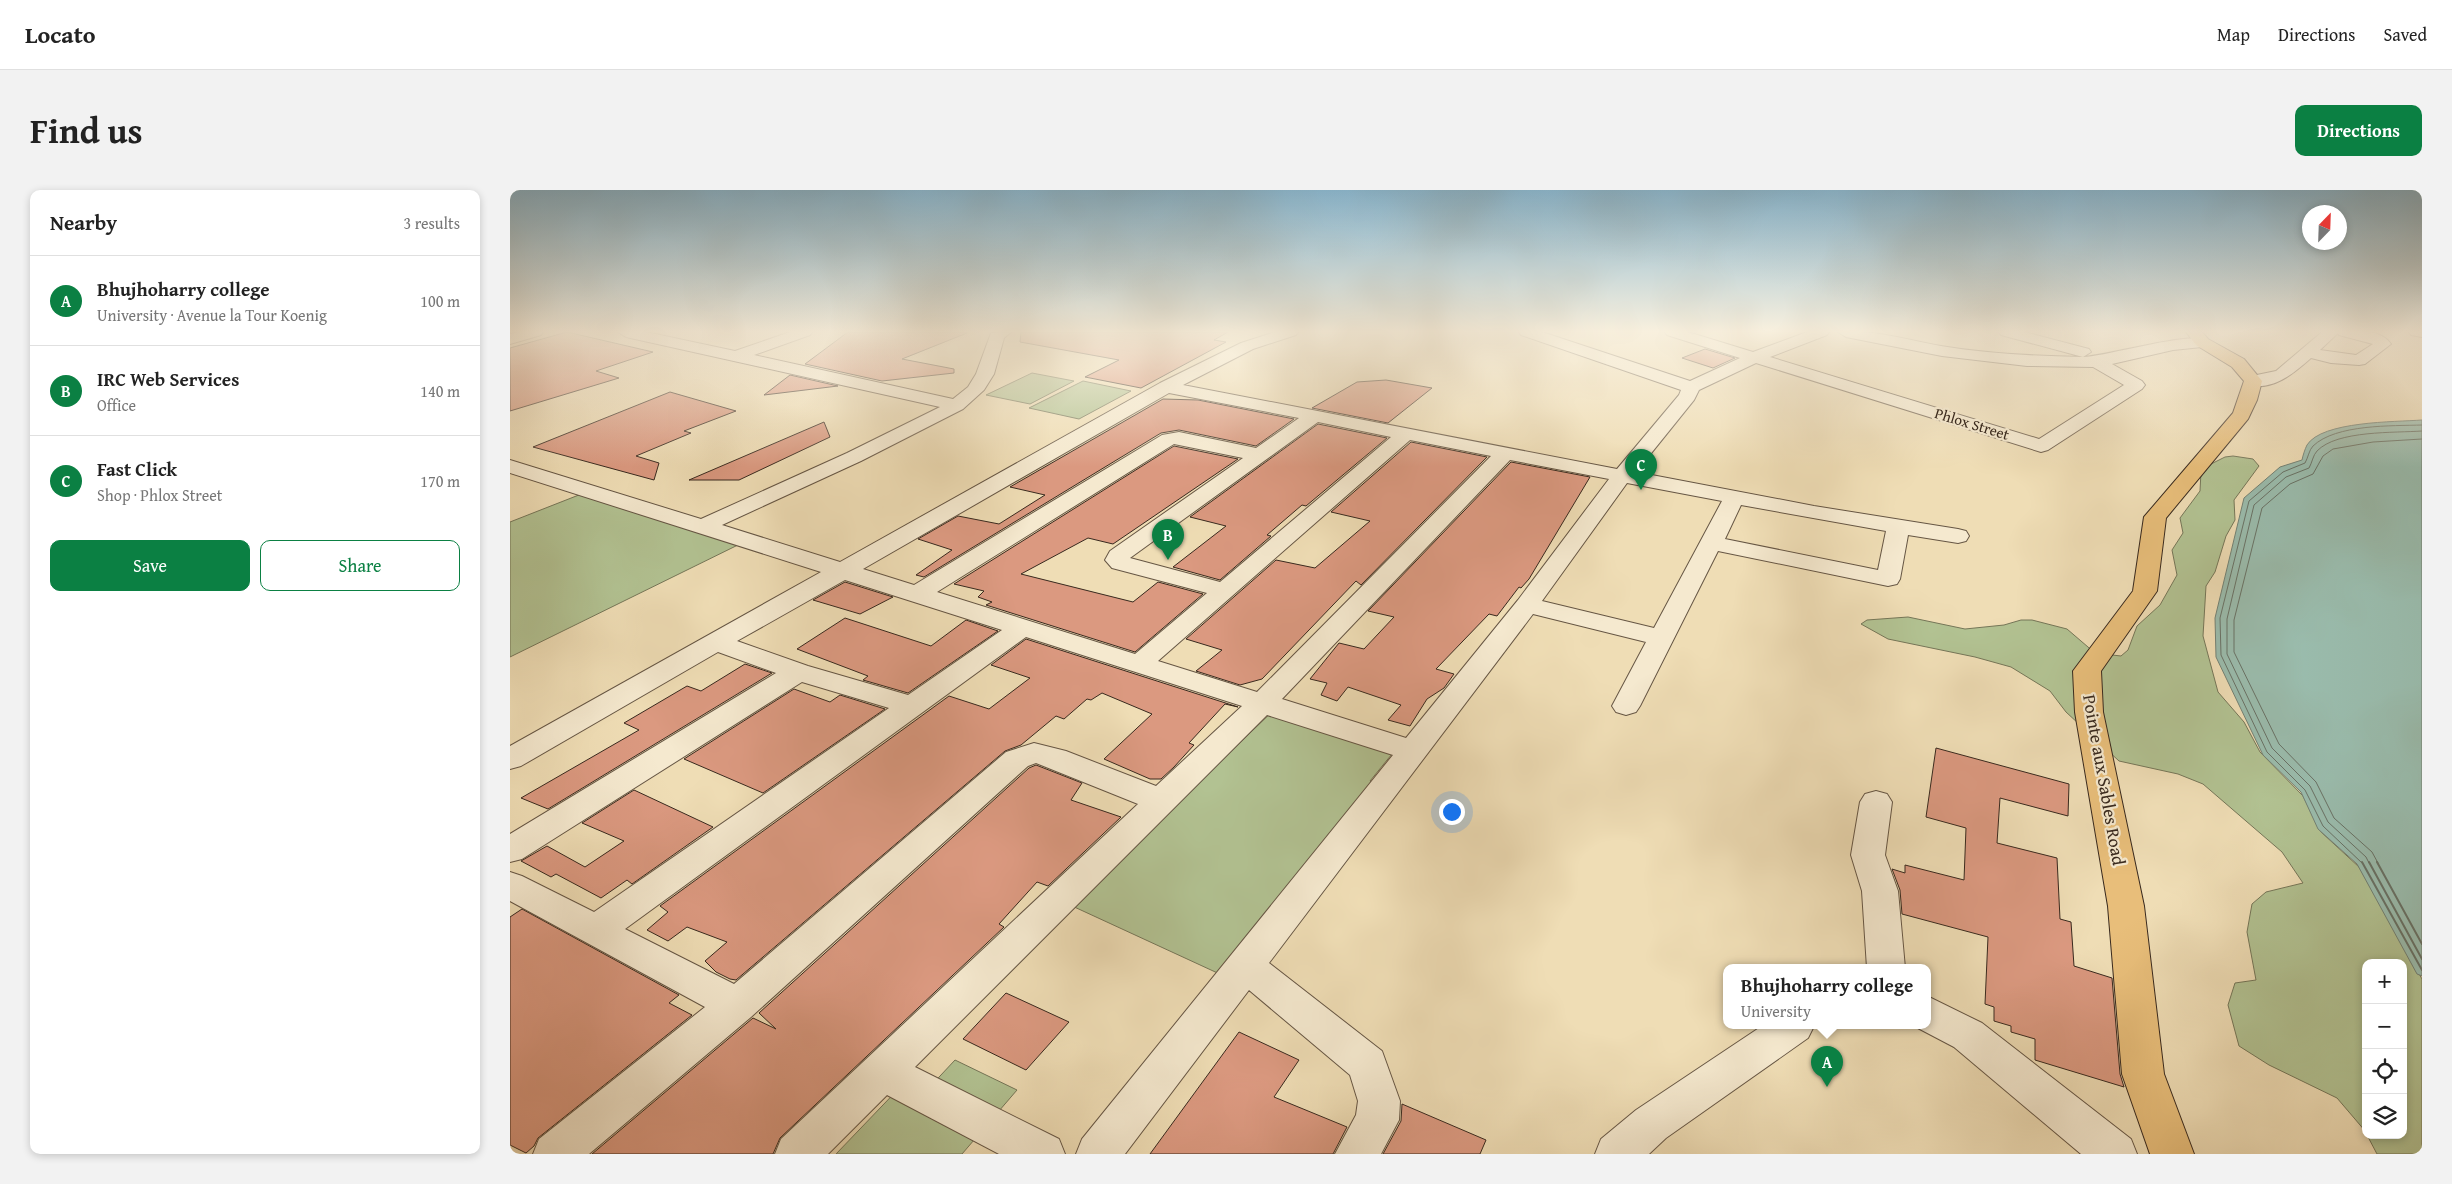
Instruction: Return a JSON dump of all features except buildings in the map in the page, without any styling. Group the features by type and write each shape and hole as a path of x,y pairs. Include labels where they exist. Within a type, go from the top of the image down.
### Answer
{"main road":[{"path":"2250,377 2253,381"},
{"name":"Pointe aux Sables Road","path":"2172,1154 2143,1074 2126,906 2089,712 2087,671 2144,592 2155,517 2241,416 2253,381"}],"street":[{"path":"830,377 956,405"},
{"path":"703,526 854,457 956,405 975,390 983,377"},
{"path":"510,759 1186,377"},
{"path":"1660,377 1690,387 1712,377"},
{"name":"Phlox Street","path":"1823,377 2041,446 2136,385 2126,377"},
{"path":"2253,381 2272,377"},
{"path":"1166,387 1814,513 1958,536"},
{"path":"1098,1154 1527,605 1622,476 1688,396 1690,387"},
{"path":"1224,590 1120,563 1116,560 1118,556 1133,545 1315,416"},
{"path":"1139,664 1406,434"},
{"path":"918,593 1169,439 1179,438 1259,455"},
{"path":"797,1154 1262,703 1506,453"},
{"path":"510,466 918,593 1414,751"},
{"path":"1626,706 1735,497"},
{"path":"1711,543 1888,579 1898,527"},
{"path":"1527,605 1660,638"},
{"path":"595,931 915,706 1023,627"},
{"path":"717,643 798,672 915,706"},
{"path":"510,850 798,672"},
{"path":"556,1154 737,1005 1017,759 1034,753 1055,758 1162,800"},
{"path":"1876,802 1868,855 1880,891 1886,964"},
{"path":"510,885 737,1005"},
{"path":"1246,966 1367,1064 1379,1101 1377,1120 1357,1154"},
{"path":"1931,1015 1968,1035 2115,1154"},
{"path":"1617,1154 1651,1124 1790,1029"},
{"path":"882,1071 1043,1154"}],"green space":[{"path":"1024,377 1053,377 1074,381 1030,404 986,395"},
{"path":"1083,381 1131,391 1079,419 1029,408"},
{"path":"2233,456 2253,459 2259,466 2234,500 2235,520 2226,536 2215,572 2206,586 2203,636 2218,692 2244,722 2260,752 2303,796 2321,832 2359,867 2422,979 2422,1154 2377,1154 2369,1139 2407,1139 2407,959 2362,959 2362,1127 2337,1098 2269,1065 2239,1046 2228,1005 2235,983 2256,980 2247,932 2252,904 2266,892 2303,883 2282,852 2203,784 2178,774 2119,761 2066,712 2050,691 2011,667 1975,657 1888,639 1861,624 1867,620 1908,617 1965,629 2032,620 2067,629 2095,653 2121,656 2128,650 2137,626 2160,605 2177,575 2172,550 2183,533 2180,518 2200,491 2201,471 2225,457"},
{"path":"589,491 746,541 510,657 510,522"},
{"path":"1275,709 1396,749 1370,781 1379,786 1224,976 1070,905"},
{"path":"955,1060 1017,1090 962,1154 836,1154 906,1081 926,1091"}],"water":[{"path":"2422,420 2422,976 2417,974 2357,864 2318,829 2301,792 2263,755 2216,657 2215,618 2244,498 2280,467 2302,460 2307,445 2315,437 2328,431 2360,424"}],"place":[{"name":"Fast Click","path":"1641,490"},
{"name":"IRC Web Services","path":"1168,560"},
{"name":"Bhujhoharry college","path":"1827,1087"}]}
